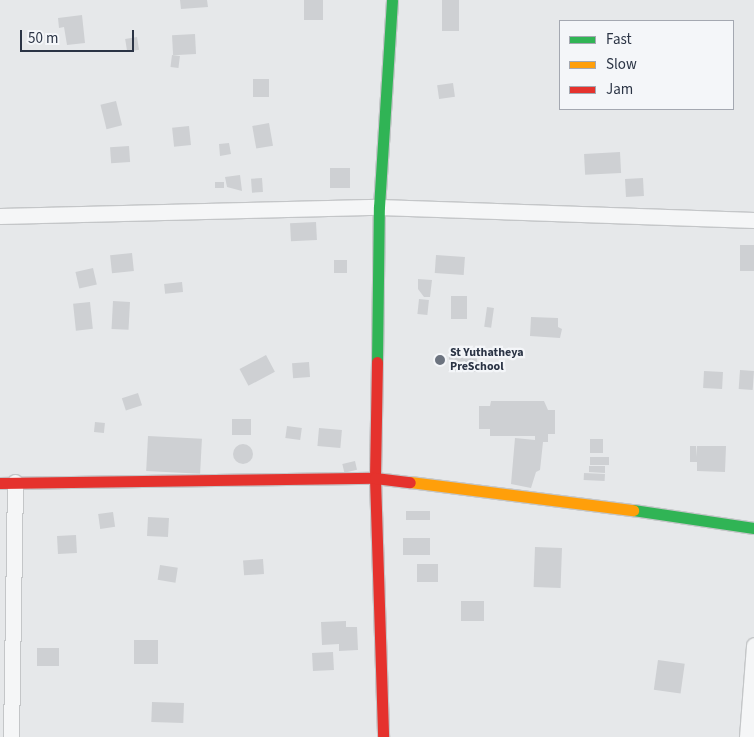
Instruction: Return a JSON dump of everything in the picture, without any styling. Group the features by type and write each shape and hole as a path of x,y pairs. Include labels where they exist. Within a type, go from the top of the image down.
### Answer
{"street":[{"path":"383,737 375,478 378,207 392,0"},
{"path":"0,216 378,207 754,220"},
{"path":"11,737 7,483 375,478 710,519 754,528"},
{"path":"747,737 754,645"}],"building":[{"path":"180,0 207,0 208,7 181,9"},
{"path":"304,0 323,0 323,20 304,20"},
{"path":"442,0 459,0 459,31 442,31"},
{"path":"82,15 85,43 67,45 64,27 59,28 58,18"},
{"path":"195,34 196,54 173,55 172,35"},
{"path":"137,37 139,50 127,52 125,39"},
{"path":"172,55 180,56 178,68 171,67"},
{"path":"253,79 269,79 269,97 253,97"},
{"path":"453,83 455,97 439,99 437,85"},
{"path":"116,101 122,125 107,129 100,105"},
{"path":"269,123 273,146 256,149 252,126"},
{"path":"189,126 191,145 174,147 172,128"},
{"path":"229,143 231,154 220,156 219,144"},
{"path":"129,146 130,162 111,163 110,147"},
{"path":"620,152 621,173 585,175 584,154"},
{"path":"330,168 350,168 350,188 330,188"},
{"path":"240,175 242,191 227,187 225,177"},
{"path":"262,178 263,192 252,193 251,179"},
{"path":"643,178 644,196 626,197 625,179"},
{"path":"215,182 224,182 224,188 215,188"},
{"path":"316,222 317,240 291,241 290,223"},
{"path":"740,245 754,245 754,271 740,271"},
{"path":"132,253 134,271 112,273 110,255"},
{"path":"436,255 465,257 464,275 435,273"},
{"path":"334,260 347,260 347,273 334,273"},
{"path":"93,268 97,285 79,289 75,272"},
{"path":"418,279 432,280 430,297 424,297 418,289"},
{"path":"182,282 183,292 165,294 164,284"},
{"path":"451,296 467,296 467,319 451,319"},
{"path":"419,299 429,300 427,315 417,314"},
{"path":"113,301 130,302 129,330 112,329"},
{"path":"90,302 93,329 76,331 73,304"},
{"path":"487,307 494,308 491,328 484,327"},
{"path":"531,317 558,318 558,327 562,329 560,338 530,336"},
{"path":"266,355 275,372 248,386 240,369"},
{"path":"449,357 477,358 476,372 449,371"},
{"path":"309,362 310,377 293,378 292,363"},
{"path":"740,370 754,371 753,390 739,389"},
{"path":"704,371 723,372 722,389 703,388"},
{"path":"138,393 142,405 126,411 122,398"},
{"path":"491,401 544,401 548,410 555,410 555,434 548,434 548,442 543,442 540,470 536,472 531,488 511,484 515,438 535,440 535,436 490,436 490,429 479,429 479,406 490,406"},
{"path":"232,419 251,419 251,435 232,435"},
{"path":"95,422 105,423 104,433 94,432"},
{"path":"287,426 302,428 300,440 285,438"},
{"path":"319,428 342,430 340,448 317,446"},
{"path":"148,436 202,439 200,474 146,471"},
{"path":"590,439 603,439 603,453 590,453"},
{"path":"243,444 250,447 253,454 250,461 243,464 236,461 233,454 236,447"},
{"path":"690,446 696,446 697,457 697,446 726,446 725,472 697,471 697,462 690,462"},
{"path":"590,457 609,457 609,465 590,465"},
{"path":"355,461 357,470 344,473 342,464"},
{"path":"589,466 605,466 605,473 589,472"},
{"path":"584,473 605,474 605,481 584,480"},
{"path":"406,511 430,511 430,520 406,520"},
{"path":"113,512 115,527 100,529 98,514"},
{"path":"148,517 169,518 168,537 147,536"},
{"path":"76,535 77,553 58,554 57,536"},
{"path":"403,538 430,538 430,555 403,555"},
{"path":"535,547 562,548 561,588 534,587"},
{"path":"263,559 264,574 244,575 243,560"},
{"path":"417,564 438,564 438,582 417,582"},
{"path":"160,565 178,568 175,583 158,580"},
{"path":"461,601 484,601 484,621 461,621"},
{"path":"346,621 346,627 357,627 358,650 339,651 339,644 322,645 321,622"},
{"path":"134,640 158,640 158,664 134,664"},
{"path":"37,648 59,648 59,666 37,666"},
{"path":"333,652 334,670 313,671 312,653"},
{"path":"658,660 685,664 681,693 654,690"},
{"path":"152,702 184,703 183,723 151,722"}],"traffic: fast":[{"path":"377,362 379,207 392,0"},
{"path":"633,510 754,528"}],"traffic: slow":[{"path":"410,482 633,510"}],"traffic: jam":[{"path":"377,362 375,478 383,737"},
{"path":"0,483 375,478 410,482"}],"place":[{"name":"St Yuthatheya PreSchool","path":"440,360"}]}
